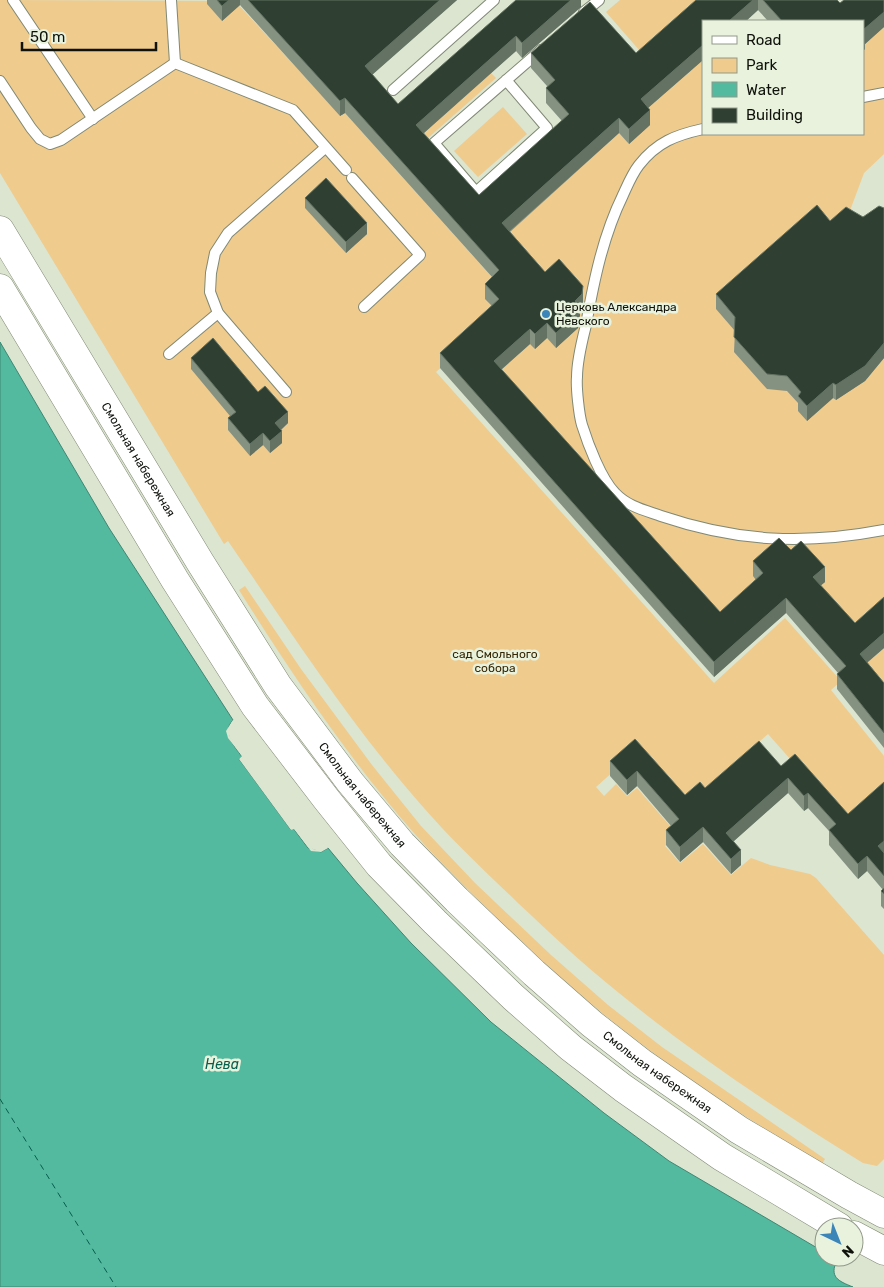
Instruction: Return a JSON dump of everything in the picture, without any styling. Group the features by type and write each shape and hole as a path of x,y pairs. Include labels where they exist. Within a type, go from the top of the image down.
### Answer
{"main road":[{"name":"Смольная набережная","path":"0,230 190,545 278,686 350,782 402,844 457,900 534,973 592,1024 642,1063 739,1130 849,1196 884,1214"},
{"path":"0,288 175,580 255,706 379,864 435,922 513,997 571,1048 623,1088 722,1158 822,1217"},
{"path":"864,1240 884,1251"}],"lane":[{"path":"13,0 93,119"},
{"path":"171,0 175,62"},
{"path":"393,90 494,0"},
{"path":"577,18 599,0"},
{"path":"506,80 546,128 476,192 434,143 506,80 549,43"},
{"path":"0,82 31,128 40,139 50,144 62,140 175,62"},
{"path":"175,62 293,110 420,255 364,306"},
{"path":"864,97 884,93"},
{"path":"702,129 668,138 639,164 614,212 602,249 592,290 576,377 582,424 604,478 614,492 627,504 676,521 717,532 771,539 804,540 860,535 884,530"},
{"path":"286,392 218,313 210,292 211,273 215,253 228,233 325,148"},
{"path":"169,354 218,313"}],"green space":[{"name":"сад Смольного собора","path":"0,0 235,1 341,116 345,113 499,285 499,314 436,372 714,683 785,618 841,681 831,690 884,756 884,788 846,822 768,734 685,808 635,752 596,787 604,796 616,784 627,796 637,788 677,834 665,846 680,863 703,844 731,875 751,858 770,865 810,874 816,878 884,955 884,1159 877,1166 863,1163 738,1082 678,1039 593,971 518,903 442,828 404,785 351,717 228,541 224,544 0,173"},
{"path":"620,0 698,0 640,51 606,12"},
{"path":"884,27 884,154 864,173 784,387 833,398 865,381 884,358 884,612 855,638 763,588 720,627 494,376 530,344 547,338 556,347 582,324 575,316 586,305 559,274 545,287 502,238 619,133 629,143 641,114 702,61 702,135 864,135 864,44"},
{"path":"491,73 496,78 420,145 416,140"},
{"path":"503,107 527,134 478,177 454,151"},
{"path":"245,586 301,669 372,765 421,826 475,883 551,955 608,1005 662,1047 825,1159 822,1164 715,1096 633,1038 544,963 461,883 414,833 344,745 279,653 239,590"},
{"path":"884,648 884,698 860,669"}],"water":[{"name":"Нева","path":"0,342 109,528 233,720 228,734 242,757 239,759 291,830 293,828 308,848 321,852 328,848 411,943 491,1022 604,1113 669,1161 814,1246 814,1267 835,1267 836,1278 853,1287 0,1287"}],"pier":[{"path":"233,720 235,722 229,731 230,737 244,756 242,759 291,827 295,827 313,849 320,850 326,846 328,848 321,852 311,851 294,829 291,830 239,759 242,756 228,738 226,731"}],"building":[{"path":"217,0 229,0 222,6"},
{"path":"248,0 440,0 365,66 398,104 516,0 571,0 522,43 516,36 416,125 479,195 569,114 546,88 555,80 531,53 590,2 636,53 696,0 753,0 730,20 702,20 702,46 641,99 650,110 629,129 619,118 502,223 545,272 559,259 583,286 582,294 575,301 580,306 578,313 556,333 547,323 535,334 530,329 494,361 720,612 763,573 753,561 779,538 791,550 801,541 825,567 813,577 855,623 884,597 884,633 860,654 884,683 884,733 837,674 846,666 786,598 714,662 440,353 499,299 485,284 499,270 345,98 340,101"},
{"path":"763,0 837,0 840,3 844,0 884,0 884,12 864,29 864,20 781,20"},
{"path":"326,178 367,223 346,242 305,198"},
{"path":"817,205 830,221 846,207 863,217 879,206 884,208 884,343 865,366 836,385 833,383 807,406 798,396 801,392 787,376 767,374 734,337 735,317 716,294"},
{"path":"213,338 258,392 265,386 288,412 275,423 282,431 270,441 263,433 250,444 228,418 236,412 191,358"},
{"path":"635,739 685,795 700,782 705,788 759,741 781,766 795,754 848,814 884,782 884,841 878,846 884,853 884,876 867,856 858,864 829,830 836,824 808,793 804,796 788,778 726,833 741,850 731,859 703,827 680,847 666,830 679,819 637,771 627,780 610,761"}],"ferry route":[{"path":"0,1099 116,1287"}],"place":[{"name":"Церковь Александра Невского","path":"546,314"}]}
